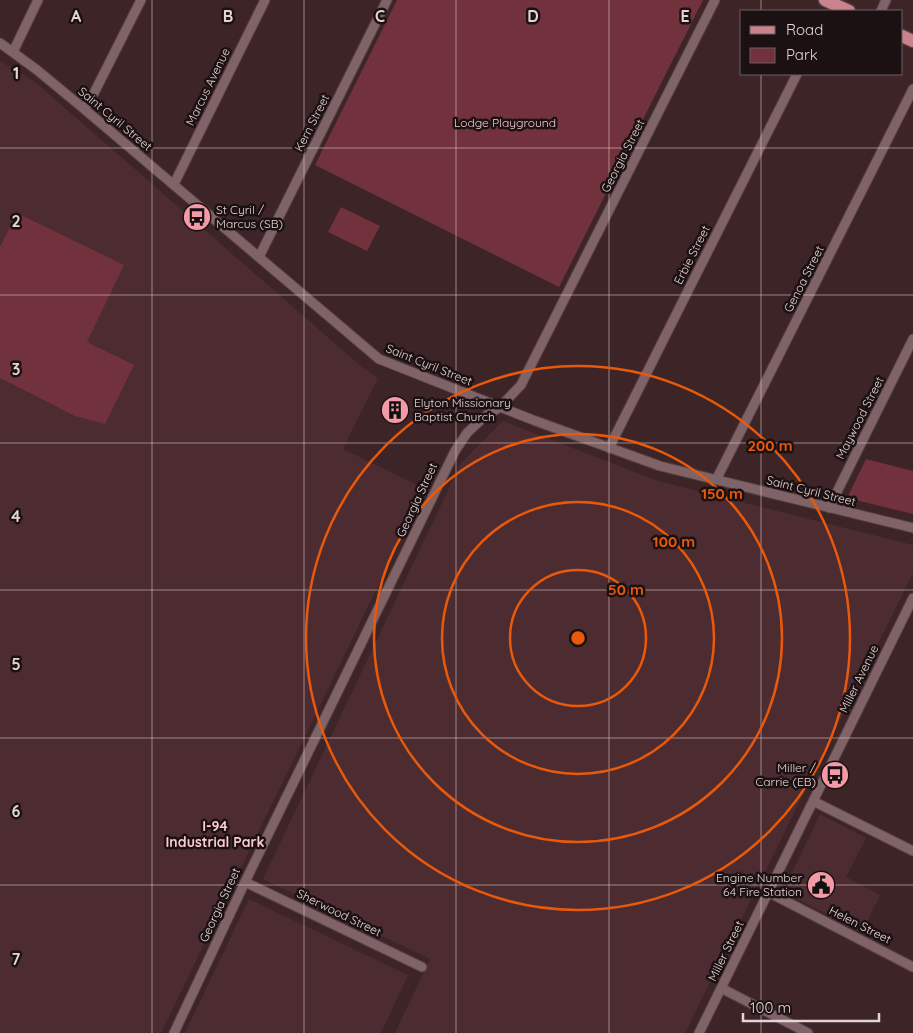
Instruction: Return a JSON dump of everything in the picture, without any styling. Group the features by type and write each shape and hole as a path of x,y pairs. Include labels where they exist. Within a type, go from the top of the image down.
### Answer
{"main road":[{"path":"828,5 846,10"}],"street":[{"path":"13,52 38,0"},
{"path":"83,108 90,101 141,0"},
{"name":"Marcus Avenue","path":"174,184 265,0"},
{"name":"Kern Street","path":"259,257 387,0"},
{"name":"Georgia Street","path":"174,1033 244,882 455,451 484,417 500,407 521,385 716,0"},
{"name":"Saint Cyril Street","path":"0,43 83,108 174,184 377,358 500,407 660,466 913,528"},
{"name":"Erbie Street","path":"610,448 796,75"},
{"name":"Genoa Street","path":"716,480 913,88"},
{"name":"Maywood Street","path":"828,508 913,339"},
{"name":"Miller Avenue","path":"828,772 913,598"},
{"name":"Miller Street","path":"699,1033 828,772"},
{"path":"813,801 913,851"},
{"name":"Sherwood Street","path":"244,882 422,967"},
{"name":"Helen Street","path":"768,892 913,967"},
{"path":"721,988 808,1033"}],"shaded area":[{"path":"0,61 34,81 363,368 378,378 343,449 425,489 161,1033 0,1033"},
{"path":"503,421 658,481 913,545 913,573 685,1033 395,1033 430,959 263,879 461,463"},
{"path":"820,814 866,838 846,877 880,895 862,932 783,892"},
{"path":"249,899 408,975 381,1033 185,1033"}],"green space":[{"name":"Lodge Playground","path":"397,0 703,0 559,287 315,165"},
{"path":"341,207 380,226 367,251 328,232"},
{"path":"17,213 124,265 87,342 134,365 105,424 75,416 0,378 0,247"},
{"path":"866,459 913,471 913,514 847,498"}],"place":[{"name":"St Cyril / Marcus (SB)","path":"197,217"},
{"name":"Elyton Missionary Baptist Church","path":"395,410"},
{"name":"Miller / Carrie (EB)","path":"835,775"},
{"name":"Engine Number 64 Fire Station","path":"821,885"}],"district":[{"name":"I-94 Industrial Park","path":"215,834"}]}
